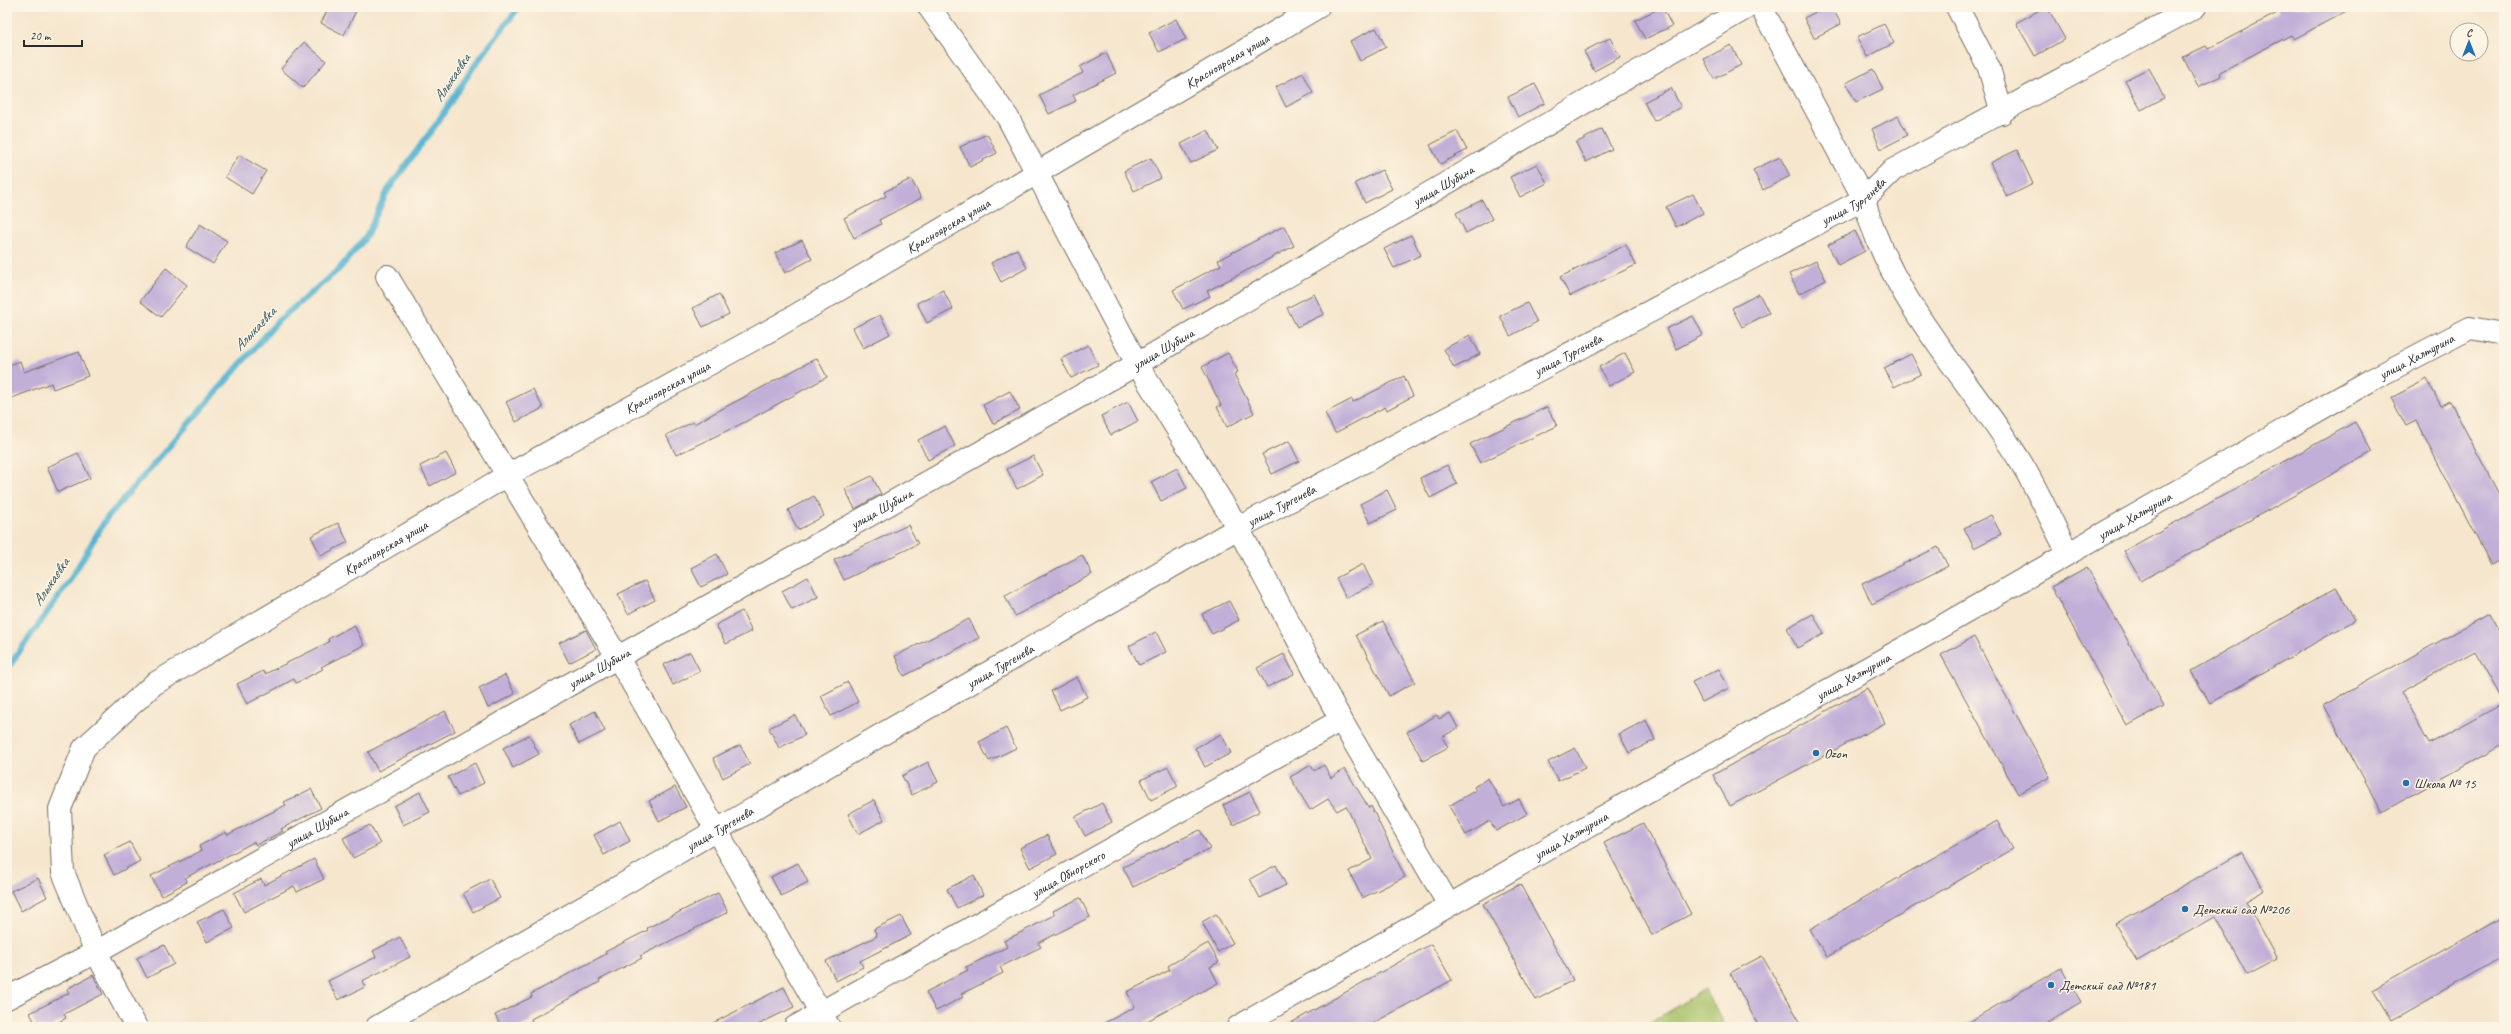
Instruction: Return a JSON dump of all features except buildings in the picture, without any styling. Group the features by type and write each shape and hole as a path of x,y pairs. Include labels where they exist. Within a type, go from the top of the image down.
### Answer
{"street":[{"path":"929,7 1008,118 1136,364 1238,528 1341,720 1449,905"},
{"name":"Красноярская улица","path":"96,952 63,872 60,809 84,748 154,684 508,475 776,327 1318,7"},
{"name":"улица Шубина","path":"7,998 96,952 1136,364 1748,7"},
{"path":"1762,7 1864,199 1872,230 1902,289 2020,462 2068,553"},
{"path":"1957,7 1989,68 2002,113"},
{"name":"улица Тургенева","path":"378,1027 1238,528 1864,199 1893,170 2002,113 2195,7"},
{"path":"387,276 618,658 718,829 825,1019"},
{"name":"улица Халтурина","path":"1238,1027 1449,905 1909,645 2371,380 2470,328 2504,334"},
{"name":"улица Обнорского","path":"795,1027 825,1019 1341,720"},
{"path":"96,952 136,1027"}],"green space":[{"path":"1705,989 1726,1027 1642,1027 1644,1026"}],"waterway":[{"name":"Алыкаевка","path":"7,669 70,580 106,519 278,321 339,269 366,237 388,190 437,123 472,69 519,7"}],"place":[{"name":"Ozon","path":"1816,753"},
{"name":"Школа № 15","path":"2406,783"},
{"name":"Детский сад №206","path":"2185,909"},
{"name":"Детский сад №181","path":"2051,985"}]}
